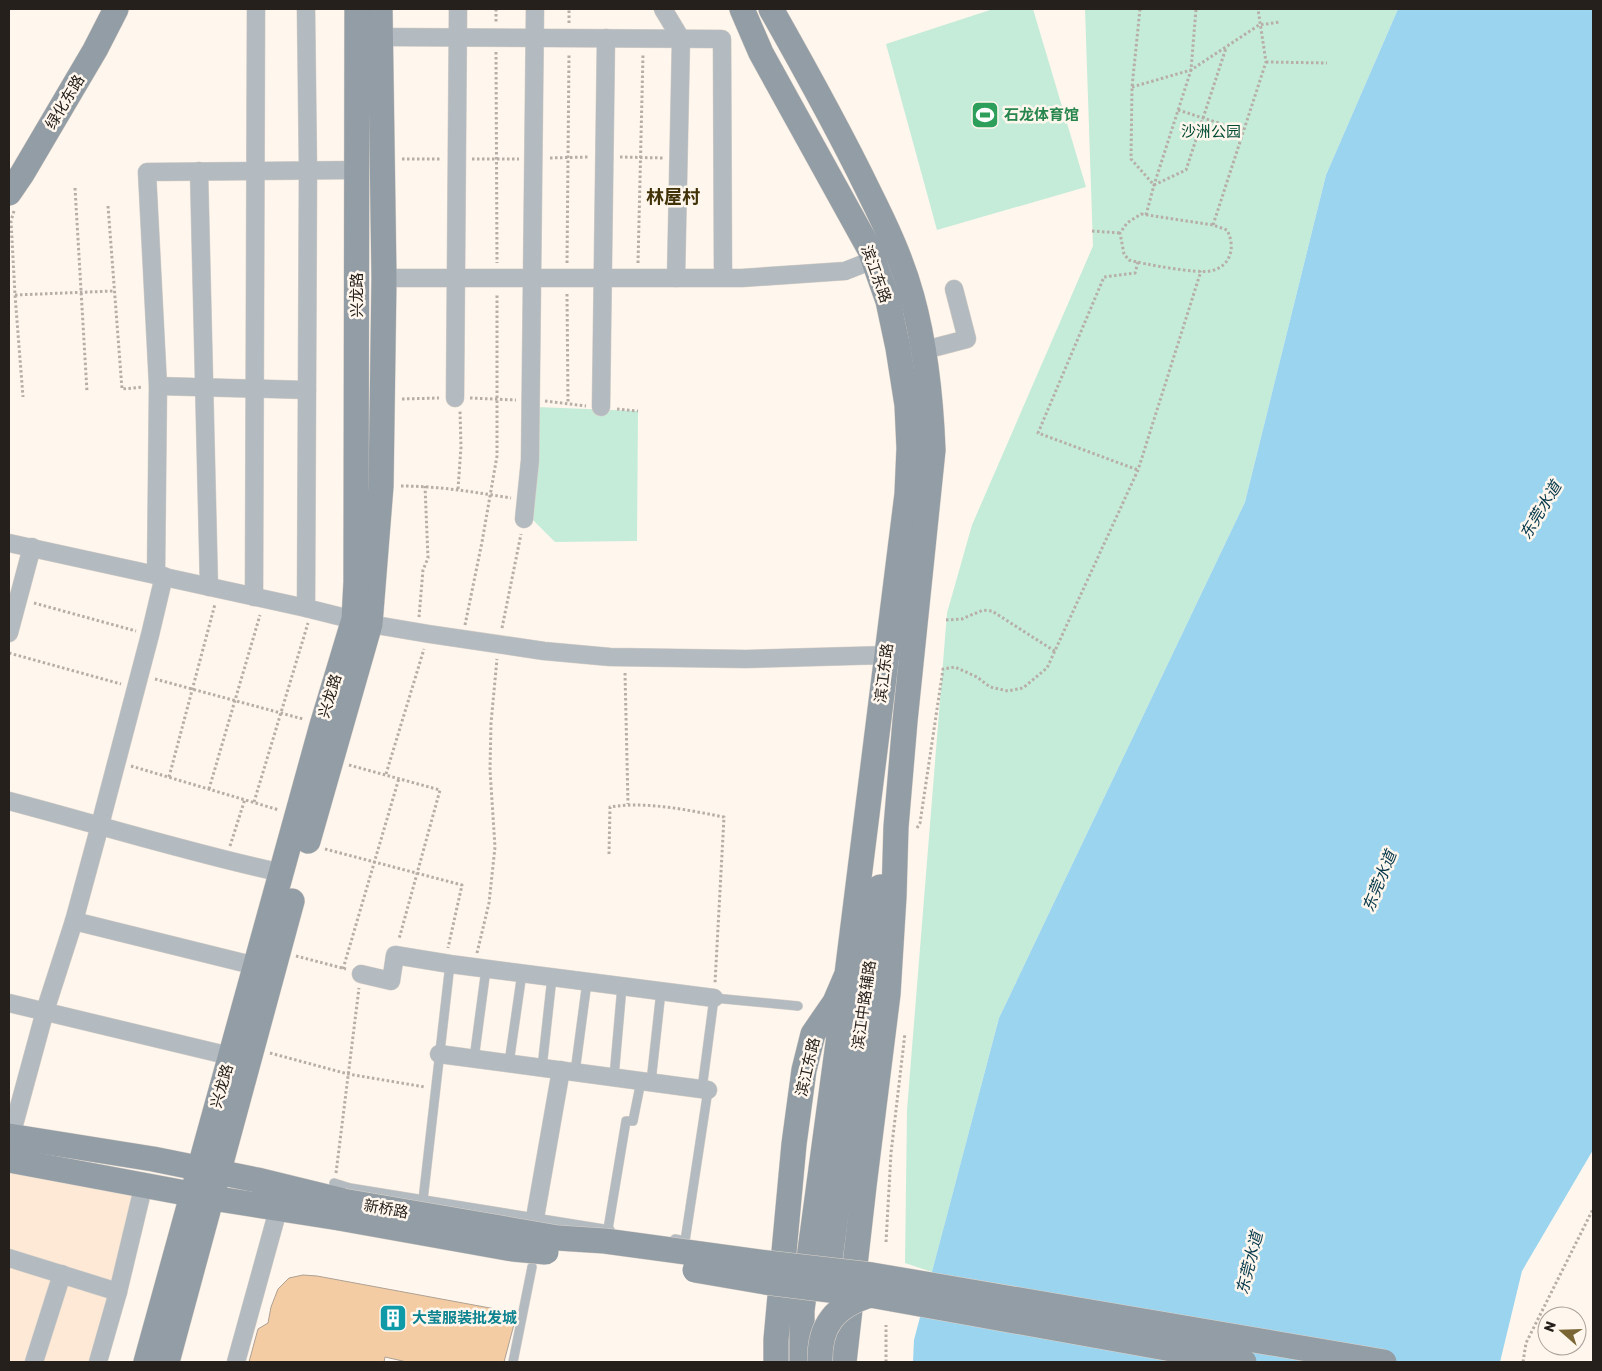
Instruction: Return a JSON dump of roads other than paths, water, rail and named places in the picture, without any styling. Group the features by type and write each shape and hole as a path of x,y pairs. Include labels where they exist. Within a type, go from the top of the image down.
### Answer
{"main road":[{"name":"绿化东路","path":"13,178 100,9"},
{"name":"绿化东路","path":"13,178 95,50 116,9"},
{"name":"兴龙路","path":"242,1052 256,966 322,725 362,621 356,582 357,9"},
{"name":"兴龙路","path":"146,1362 202,1196 242,1052 278,952 332,760 362,621 381,486 384,278 380,9"},
{"name":"滨江东路","path":"770,9 840,132 895,245 912,296 925,350 932,407 933,450 896,827 888,994 844,1362"},
{"name":"滨江东路","path":"737,11 851,215 873,260 888,301 898,348 907,405 909,448 907,494 847,974 835,1002 813,1034 804,1070 786,1222 776,1340 776,1362"},
{"name":"滨江中路辅路","path":"802,1362 802,1310 817,1279 905,721"},
{"name":"滨江中路辅路","path":"817,1279 838,1045 847,974"},
{"name":"新桥路","path":"9,1144 202,1196 278,1210 339,1201"},
{"name":"新桥路","path":"9,1144 153,1159 339,1201 513,1249 604,1254 817,1279"},
{"name":"兴龙路","path":"167,1362 202,1196"},
{"path":"817,1279 872,1275 1384,1362"},
{"path":"817,1279 870,1295 1244,1362"},
{"path":"820,1362 823,1336 830,1320 843,1306 853,1300 870,1295"}],"street":[{"path":"256,9 256,388 260,598"},
{"path":"306,9 309,608"},
{"path":"457,398 458,9"},
{"path":"524,519 530,460 534,9"},
{"path":"663,9 681,39 676,278"},
{"path":"380,37 722,38 722,277"},
{"path":"601,407 606,38"},
{"path":"9,1144 45,1012 74,920 138,682 150,635 160,575 158,386 147,172 357,170"},
{"path":"199,171 204,387 214,588"},
{"path":"384,278 722,277 845,272 873,260"},
{"path":"925,350 967,339 954,289"},
{"path":"158,386 307,390"},
{"path":"9,543 362,621 423,633 544,651 625,657 746,659 887,655"},
{"path":"9,633 32,548"},
{"path":"9,801 225,861 282,873"},
{"path":"74,920 256,966"},
{"path":"361,974 391,981 395,955 447,964 714,998"},
{"path":"9,1003 242,1052"},
{"path":"439,1054 705,1089"},
{"path":"535,1218 568,1071"},
{"path":"98,1362 118,1292 142,1192"},
{"path":"236,1362 278,1210"},
{"path":"9,1258 118,1292"},
{"path":"34,1362 62,1274"}],"lane":[{"path":"423,1200 447,964"},
{"path":"474,1059 480,968"},
{"path":"509,1063 522,973"},
{"path":"542,1068 552,977"},
{"path":"568,1071 587,982"},
{"path":"614,1077 622,986"},
{"path":"339,1201 350,1188 613,1230 626,1121 633,1121 646,1081 661,992"},
{"path":"665,1238 684,1241 705,1089 714,998 798,1006"},
{"path":"513,1362 532,1267"}],"water":[{"name":"东莞水道","path":"1398,9 1593,9 1593,1150 1522,1271 1500,1362 913,1362 914,1340 999,1018 1245,502 1326,175"}],"place":[{"name":"石龙体育馆","path":"985,115"},
{"name":"大莹服装批发城","path":"393,1318"}],"district":[{"name":"林屋村","path":"673,197"}],"park label":[{"name":"沙洲公园","path":"1211,132"}]}
